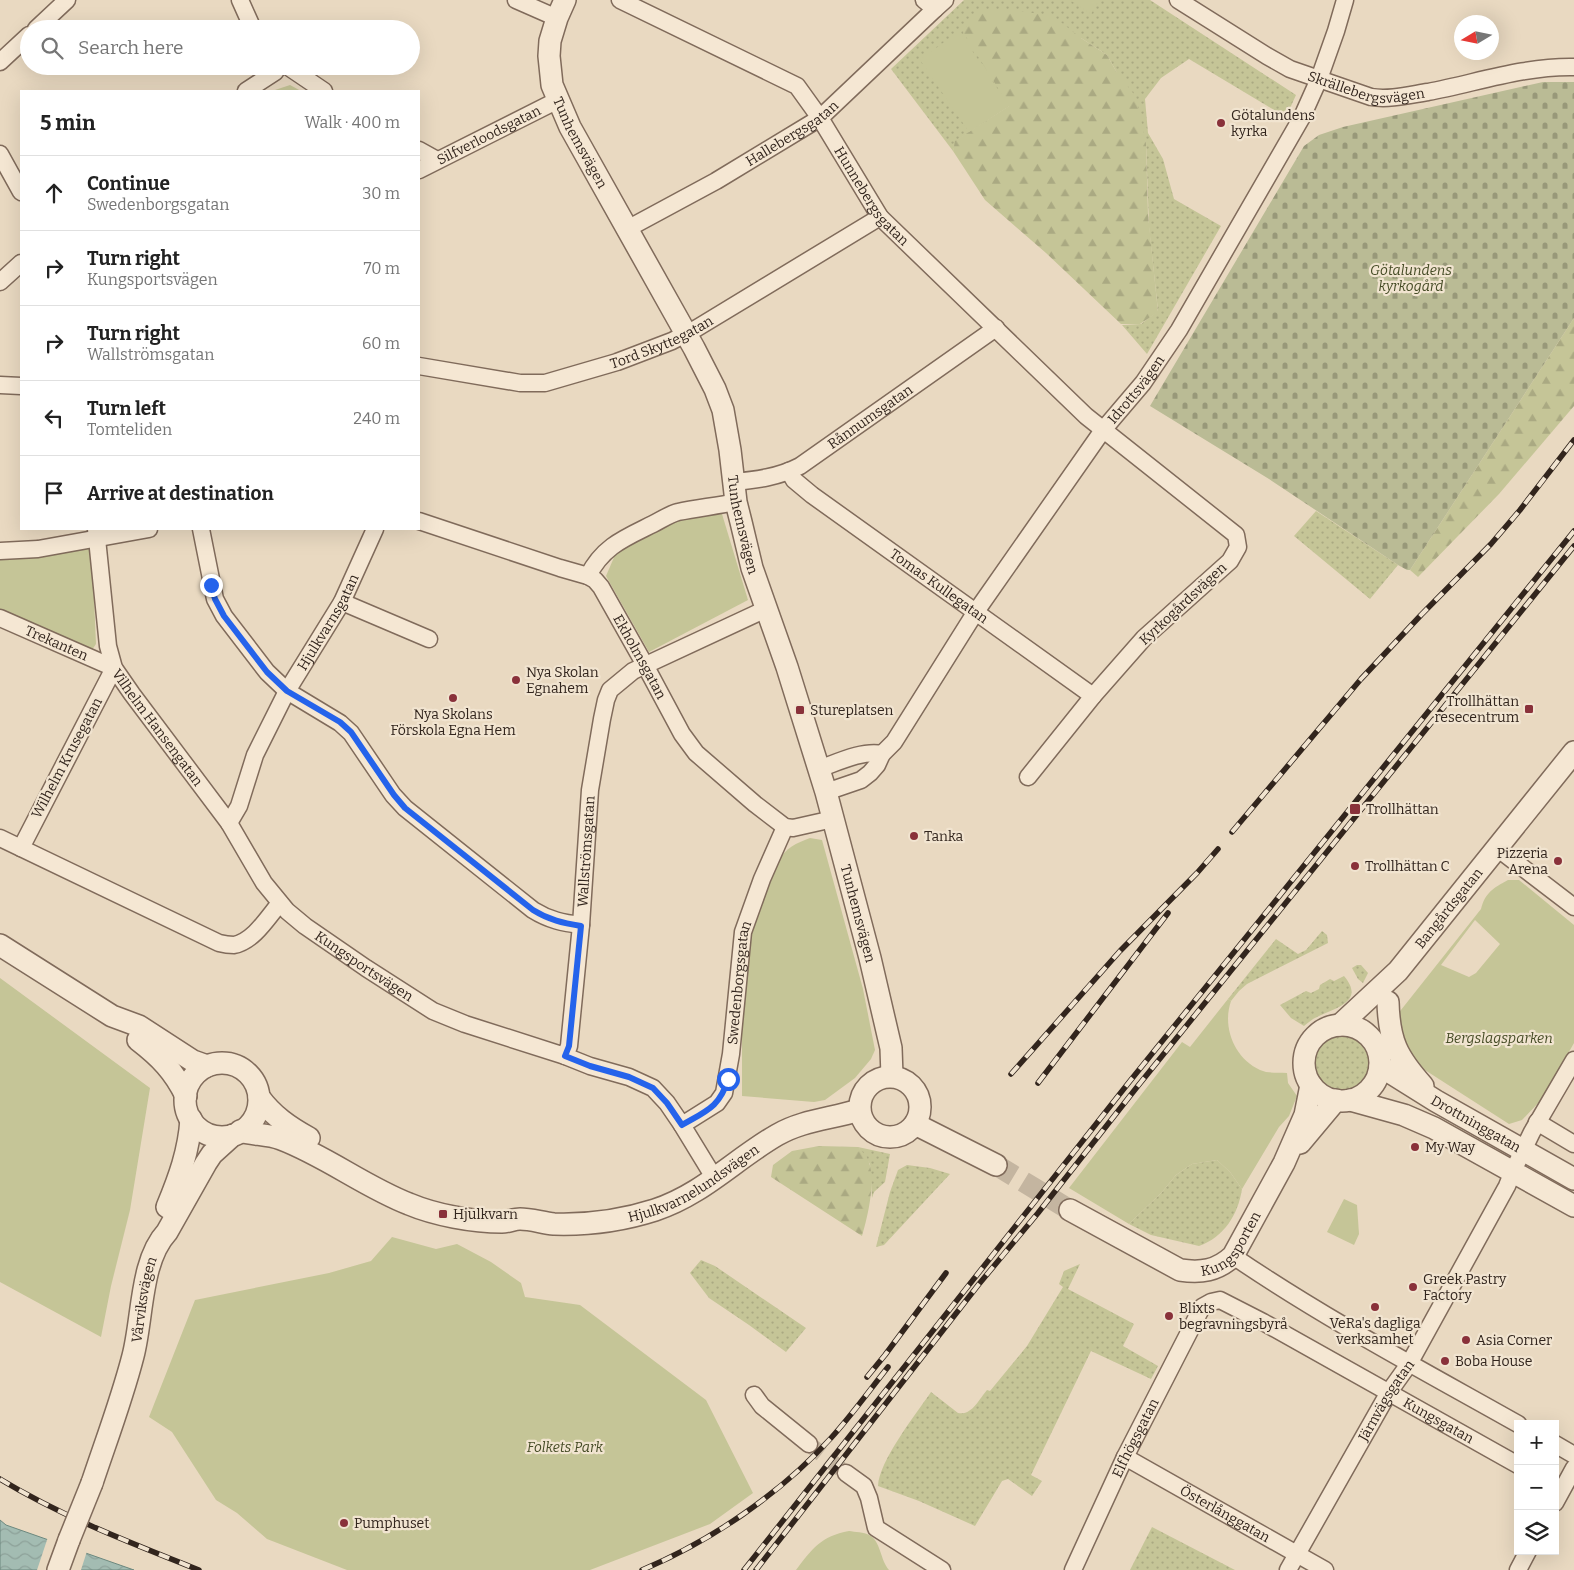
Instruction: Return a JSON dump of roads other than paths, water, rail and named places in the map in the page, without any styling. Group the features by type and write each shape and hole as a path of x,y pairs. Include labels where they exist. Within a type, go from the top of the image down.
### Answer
{"street":[{"path":"46,20 67,0"},
{"path":"240,0 248,20"},
{"path":"516,0 561,9"},
{"name":"Hunnebergsgatan","path":"620,0 797,86 820,118 880,217 1102,430"},
{"name":"Skrällebergsvägen","path":"1178,0 1290,69 1353,92 1379,98 1431,91 1534,69 1574,67"},
{"name":"Idrottsvägen","path":"826,792 861,780 877,765 882,754 894,742 975,613 1102,430 1143,383 1179,330 1302,117 1319,79 1345,0"},
{"name":"Hallebergsgatan","path":"627,229 716,180 820,118 935,3"},
{"name":"Tunhemsvägen","path":"561,9 550,41 549,56 552,85 558,100 570,127 686,334 715,389 723,410 730,450 734,492 752,568 826,792 870,958 891,1048 892,1076"},
{"path":"0,62 20,43"},
{"path":"248,90 270,75"},
{"path":"300,75 323,90"},
{"name":"Silfverloodsgatan","path":"420,169 558,100"},
{"path":"420,151 437,160"},
{"path":"0,154 20,190"},
{"name":"Tord Skyttegatan","path":"420,366 520,382 545,382 617,362 686,334 880,217"},
{"path":"0,282 20,264"},
{"name":"Rånnumsgatan","path":"734,492 751,481 790,471 800,466 996,328"},
{"path":"0,385 20,386"},
{"name":"Kyrkogårdsvägen","path":"1028,777 1093,696 1144,638 1230,560 1238,547 1236,535 1102,430"},
{"name":"Tomas Kullegatan","path":"790,471 794,480 812,495 1093,696"},
{"path":"588,576 595,562 602,555 627,537 676,513 734,492"},
{"name":"Ekholmsgatan","path":"420,521 588,576 595,580 601,587 682,734 696,753 755,804 786,827"},
{"path":"0,551 38,549 96,533 136,530"},
{"path":"201,530 215,599 224,616 267,672 287,691 340,722 351,732 405,808 545,918 581,926"},
{"name":"Hjulkvarnsgatan","path":"229,823 239,806 255,755 287,691 342,602 375,530"},
{"name":"Vilhelm Hansengatan","path":"96,533 108,646 114,668 229,823 264,883 280,903"},
{"path":"342,602 428,639"},
{"path":"645,665 766,609"},
{"name":"Trekanten","path":"0,618 114,668"},
{"name":"Wallströmsgatan","path":"565,1056 569,1046 581,926 590,790 606,700 610,690 632,671 645,665"},
{"name":"Wilhelm Krusegatan","path":"21,848 114,668"},
{"path":"819,769 840,761 875,752 882,754"},
{"name":"Bangårdsgatan","path":"1398,971 1574,752"},
{"path":"786,827 793,828 832,819"},
{"name":"Swedenborgsgatan","path":"682,1125 717,1103 724,1093 731,1054 743,932 762,879 786,827"},
{"path":"0,838 219,943 233,945 244,941 256,932 280,903"},
{"path":"1498,848 1574,907"},
{"name":"Kungsportsvägen","path":"280,903 305,926 433,1011 465,1024 565,1056 590,1066 629,1077 653,1088 667,1103 682,1125 715,1179"},
{"path":"0,945 112,1016 163,1061 179,1081 186,1096 187,1108 191,1119 200,1129 220,1136 237,1133 253,1119 259,1104 259,1097 254,1082 244,1070 237,1066 222,1063 207,1066 194,1076 186,1096"},
{"path":"1370,1037 1388,1002 1398,971"},
{"path":"1340,1024 1357,1027 1370,1037 1377,1048 1380,1066 1378,1078 1371,1088 1360,1096 1343,1100 1324,1096 1311,1085 1304,1063 1309,1044 1322,1030 1340,1024 1398,971"},
{"path":"1388,1002 1389,1025 1394,1044 1410,1071 1436,1101"},
{"path":"112,1016 139,1026 193,1061 207,1066"},
{"name":"Järnvägsgatan","path":"1288,1570 1389,1392 1409,1364 1507,1186 1522,1150 1537,1122 1574,1060"},
{"name":"Drottninggatan","path":"1380,1066 1436,1101 1574,1179"},
{"path":"892,1076 902,1079 911,1085 917,1093 920,1103 919,1114 915,1124 901,1135 892,1137 874,1133 867,1127 859,1110 860,1101 868,1085 875,1080 892,1076"},
{"name":"Kungsporten","path":"1070,1210 1180,1270 1198,1272 1225,1264 1233,1256 1284,1163 1305,1115 1311,1085"},
{"name":"Hjulkvarnelundsvägen","path":"259,1097 269,1111 286,1126 412,1192 443,1201 507,1212 519,1219"},
{"name":"Drottninggatan","path":"1343,1100 1404,1114 1458,1140 1574,1206"},
{"name":"Kungsporten","path":"1284,1163 1343,1100"},
{"name":"Hjulkvarnelundsvägen","path":"237,1133 280,1139 409,1204 434,1212 484,1221 503,1222 519,1219 554,1224 625,1217 654,1210 692,1194 776,1136 799,1124 859,1110"},
{"path":"158,1241 160,1225 181,1174 190,1136 191,1119"},
{"path":"1537,1122 1574,1144"},
{"path":"915,1124 996,1165"},
{"name":"Vårviksvägen","path":"58,1570 92,1483 119,1406 132,1362 147,1278 158,1241 167,1232 209,1158 237,1133"},
{"path":"1233,1256 1281,1288 1409,1364 1514,1422"},
{"name":"Kungsgatan","path":"1202,1307 1220,1300 1264,1322 1514,1463"},
{"name":"Elfhögsgatan","path":"1073,1570 1125,1457 1202,1307"},
{"path":"754,1395 762,1406 809,1444"},
{"path":"1559,1446 1574,1455"},
{"name":"Österlånggatan","path":"1125,1457 1325,1570"},
{"path":"1562,1494 1574,1468"},
{"path":"846,1473 864,1486 869,1498 876,1528 942,1570"},
{"path":"1518,1570 1526,1555"}],"water":[{"path":"0,1520 6,1525 134,1570 0,1570"}],"tunnel":[{"path":"996,1165 1070,1210"},
{"path":"809,1444 846,1473"}],"railway":[{"path":"1232,832 1361,679 1491,544 1574,440"},
{"path":"744,1570 1130,1081 1574,531"},
{"path":"756,1570 979,1284 1574,546"},
{"path":"1011,1074 1120,951 1218,849"},
{"path":"1038,1083 1168,913"},
{"path":"867,1377 946,1273"},
{"path":"642,1570 719,1530 767,1497 811,1459 831,1438 888,1367"},
{"path":"0,1479 73,1517 199,1570"}],"place":[{"name":"Götalundens kyrka","path":"1221,123"},
{"name":"Nya Skolan Egnahem","path":"516,680"},
{"name":"Nya Skolans Förskola Egna Hem","path":"453,698"},
{"name":"Trollhättan resecentrum","path":"1529,709"},
{"name":"Stureplatsen","path":"800,710"},
{"name":"Trollhättan","path":"1355,809"},
{"name":"Tanka","path":"914,836"},
{"name":"Pizzeria Arena","path":"1558,861"},
{"name":"Trollhättan C","path":"1355,866"},
{"name":"My Way","path":"1415,1147"},
{"name":"Hjulkvarn","path":"443,1214"},
{"name":"Greek Pastry Factory","path":"1413,1287"},
{"name":"VeRa's dagliga verksamhet","path":"1375,1307"},
{"name":"Blixts begravningsbyrå","path":"1169,1316"},
{"name":"Asia Corner","path":"1466,1340"},
{"name":"Boba House","path":"1445,1361"},
{"name":"Pumphuset","path":"344,1523"}],"park label":[{"name":"Götalundens kyrkogård","path":"1411,278"},
{"name":"Bergslagsparken","path":"1499,1038"},
{"name":"Folkets Park","path":"565,1447"}]}
